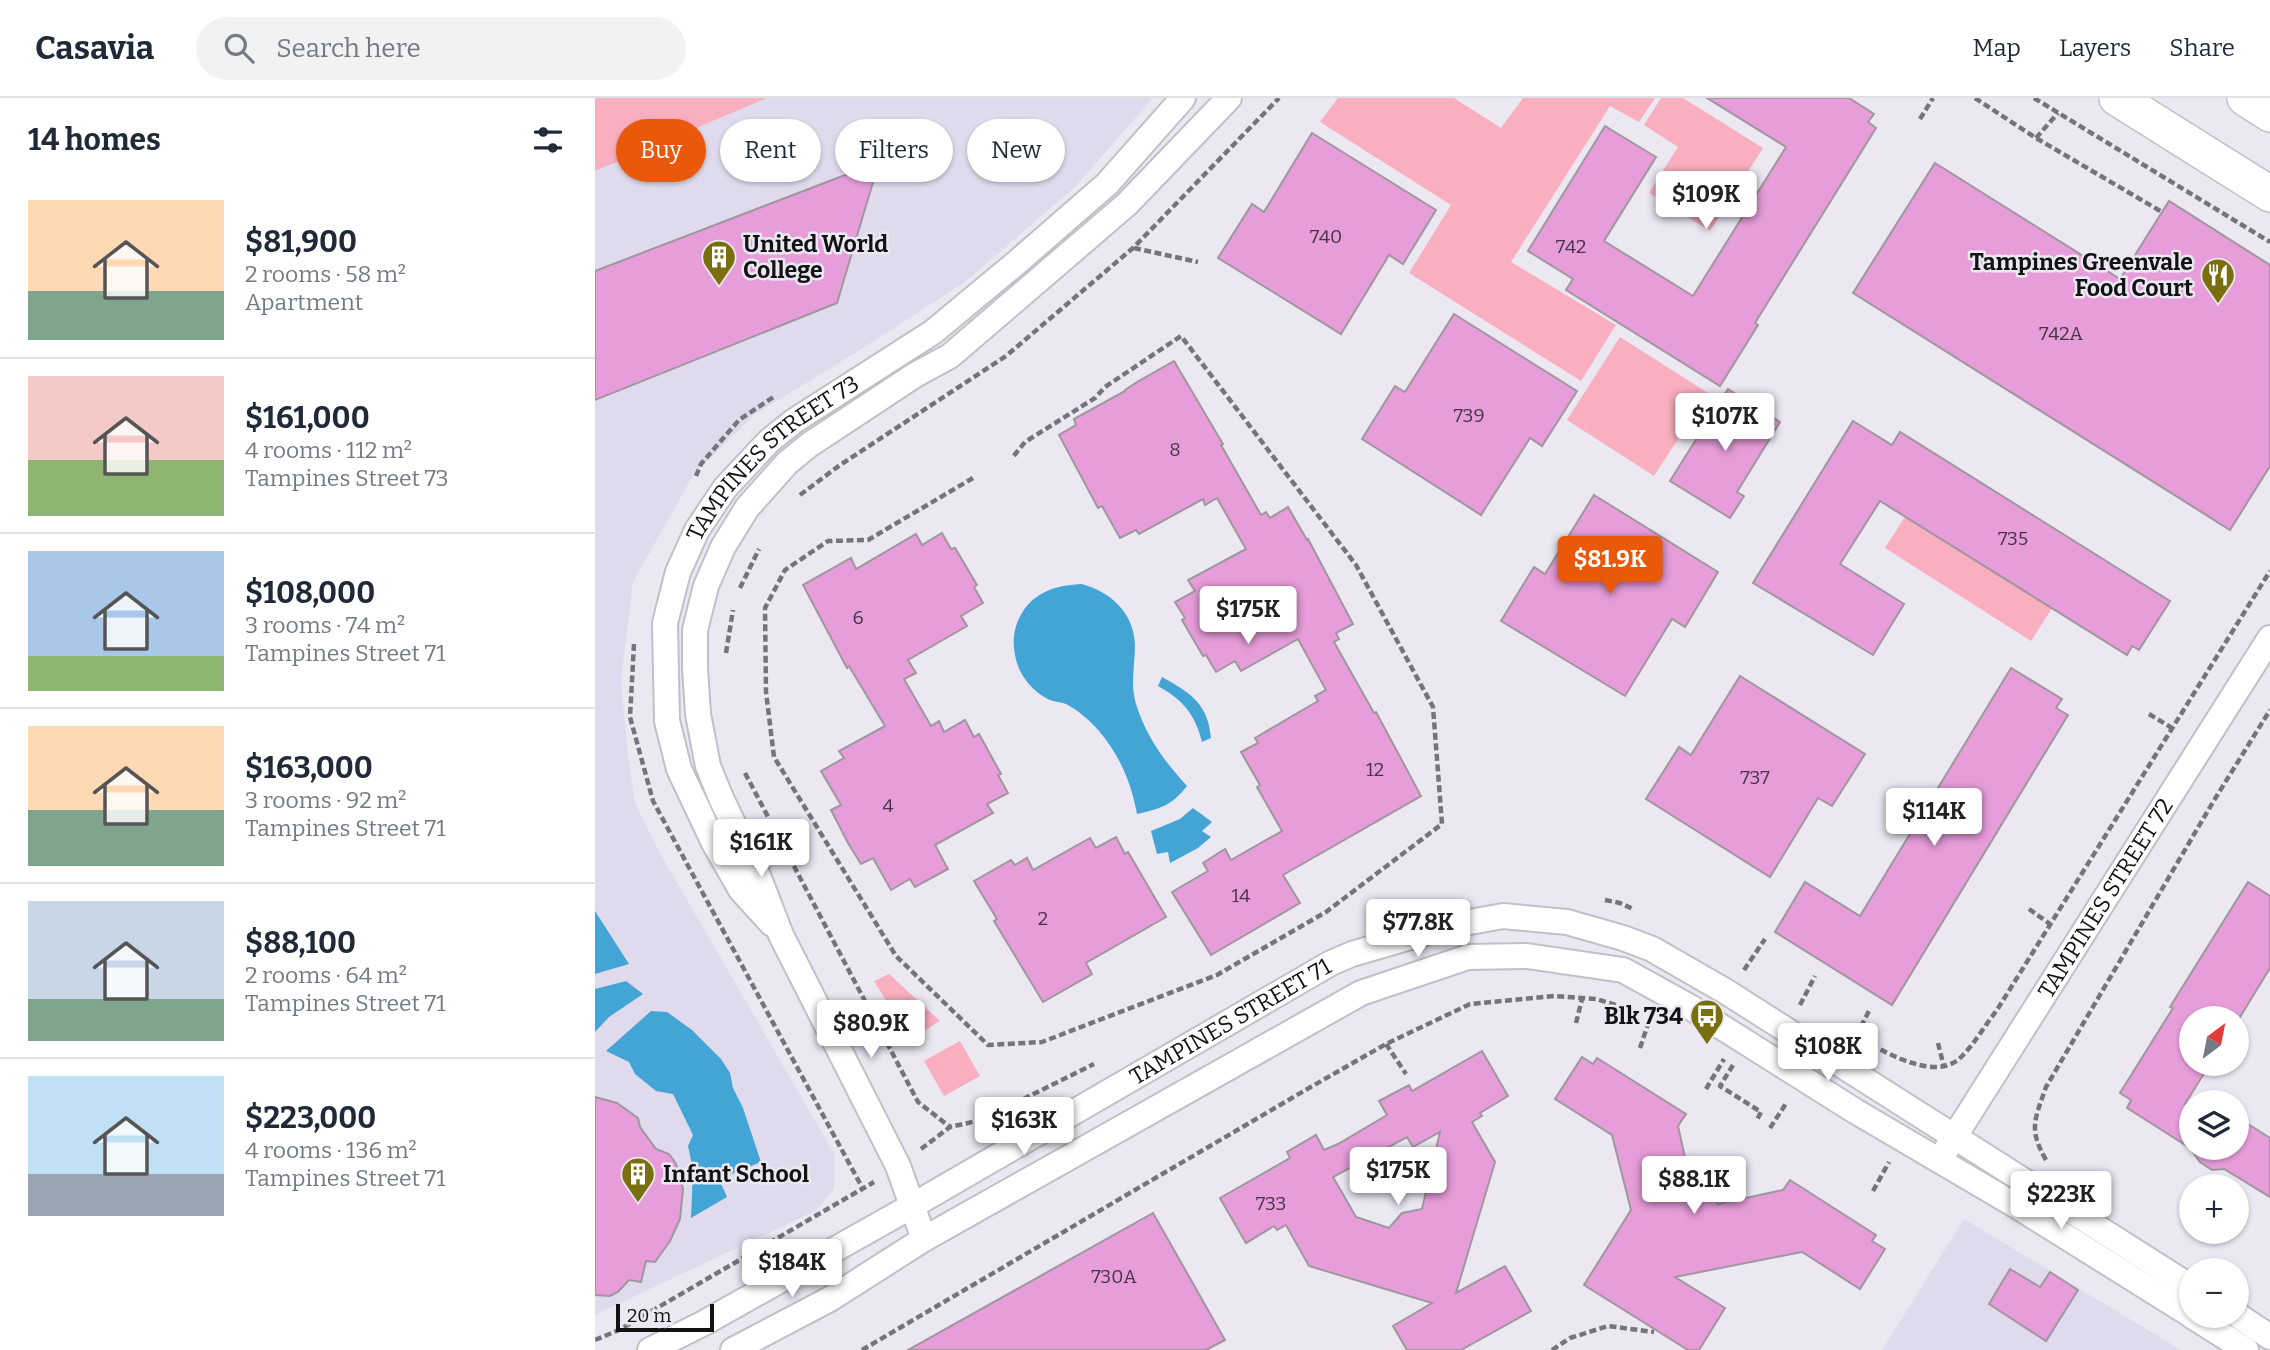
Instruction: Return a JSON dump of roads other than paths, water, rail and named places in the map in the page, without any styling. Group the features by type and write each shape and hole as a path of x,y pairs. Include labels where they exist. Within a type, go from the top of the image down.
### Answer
{"main road":[{"path":"2117,98 2270,194"},
{"path":"2245,98 2270,114"}],"street":[{"name":"TAMPINES STREET 73","path":"781,935 741,890 713,841 679,769 667,721 665,623 678,572 697,530 726,488 769,441 794,421 933,331 1005,273 1107,184 1184,98"},
{"name":"TAMPINES STREET 73","path":"924,1239 898,1166 781,935 759,878 708,766 698,714 695,630 706,586 723,547 747,508 787,463 818,439 915,375 950,356 1127,204 1229,98"},
{"name":"TAMPINES STREET 72","path":"1940,1160 2270,638"},
{"name":"TAMPINES STREET 71","path":"650,1350 912,1206 1331,963 1352,954 1448,926 1503,916 1567,922 1623,938 1652,950 1725,991 2179,1279"},
{"name":"TAMPINES STREET 71","path":"733,1350 830,1299 924,1239 1361,993 1468,957 1527,956 1623,970 1689,1007 1855,1111 2020,1208 2179,1308"},
{"path":"2249,1323 2270,1336"},
{"name":"TAMPINES STREET 71","path":"2211,1328 2246,1350"}],"water":[{"path":"1082,584 1102,592 1119,605 1134,633 1133,682 1136,704 1157,748 1187,786 1176,798 1160,808 1137,814 1124,770 1099,731 1070,706 1050,700 1037,692 1023,675 1017,662 1014,633 1027,605 1040,594 1064,586"},
{"path":"1162,677 1189,694 1202,708 1211,738 1202,742 1196,723 1187,709 1158,686"},
{"path":"1193,808 1212,822 1202,831 1211,837 1198,848 1170,863 1168,852 1157,854 1151,831 1180,819"},
{"path":"595,911 629,964 595,974"},
{"path":"626,981 643,994 609,1017 595,1032 595,989"},
{"path":"651,1011 667,1012 692,1030 721,1059 730,1073 733,1088 743,1108 761,1162 719,1179 727,1197 691,1218 693,1169 688,1146 693,1135 673,1094 656,1091 635,1074 629,1062 606,1051"}],"place":[{"name":"United World College","path":"719,287"},
{"name":"Tampines Greenvale Food Court","path":"2218,305"},
{"name":"Blk 734","path":"1707,1046"},
{"name":"Infant School","path":"638,1204"}]}
